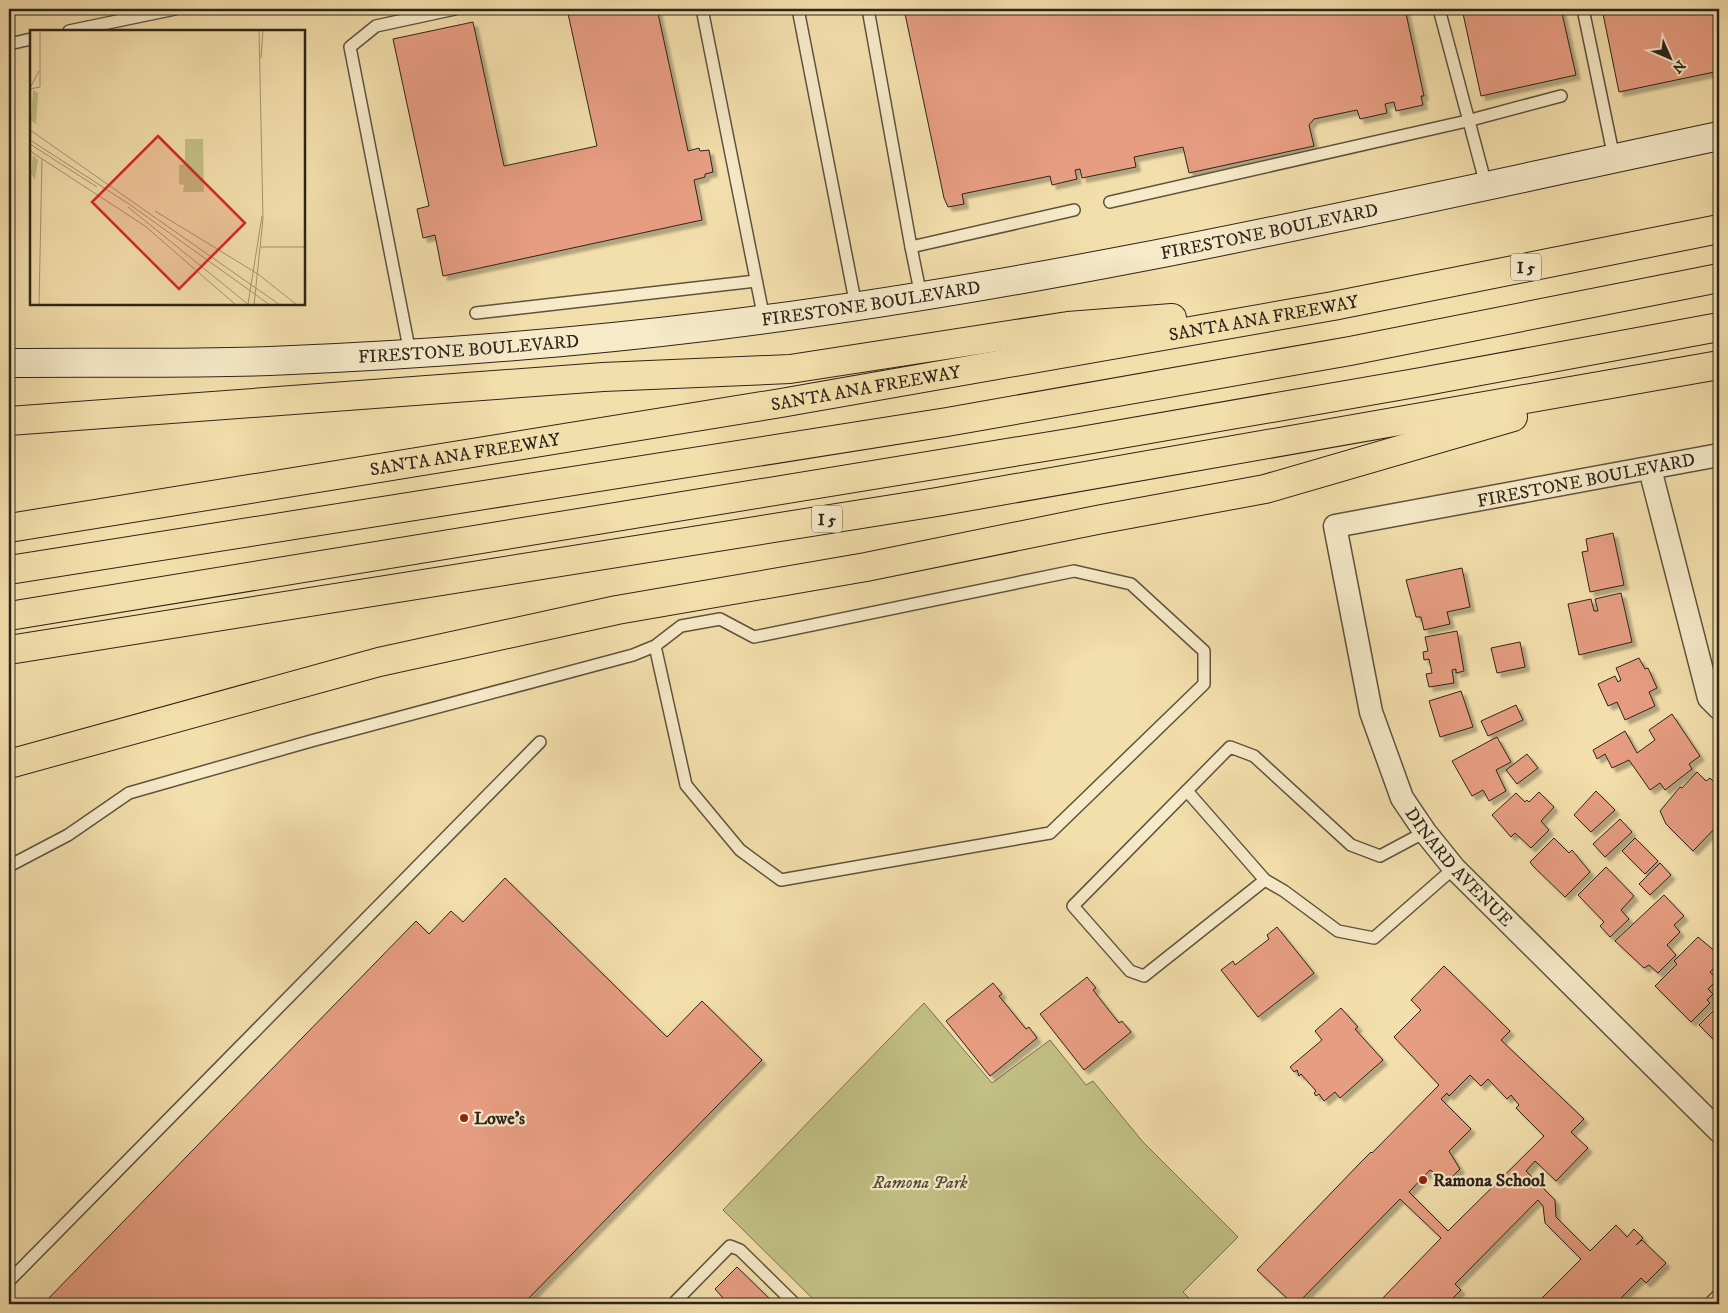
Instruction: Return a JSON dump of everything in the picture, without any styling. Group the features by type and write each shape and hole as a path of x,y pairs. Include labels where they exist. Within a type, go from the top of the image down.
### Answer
{"highway":[{"name":"SANTA ANA FREEWAY","path":"9,528 782,403 1333,306 1719,229"},
{"path":"9,570 947,422 1350,351 1719,278"},
{"path":"9,421 603,377 790,369 1068,326 1333,306"},
{"path":"9,616 1075,442 1422,382 1719,327"},
{"name":"I 5","path":"9,650 180,621 937,502 1719,365"},
{"path":"9,764 379,662 617,610 866,567 1097,520 1265,489 1644,379"}],"street":[{"name":"FIRESTONE BOULEVARD","path":"9,363 266,361 483,350 764,319 982,287 1198,246 1719,136"},
{"name":"FIRESTONE BOULEVARD","path":"1336,526 1719,455"},
{"path":"1650,469 1708,698 1719,708"},
{"name":"DINARD AVENUE","path":"1336,526 1371,712 1402,798 1425,832 1454,868 1719,1131"}],"lane":[{"path":"74,30 175,9"},
{"path":"410,353 350,47 376,26 455,9"},
{"path":"702,9 764,319"},
{"path":"798,9 856,306"},
{"path":"868,9 921,296"},
{"path":"1439,9 1467,121 1486,185"},
{"path":"1582,9 1614,158"},
{"path":"9,44 30,39"},
{"path":"1110,202 1467,121 1561,96"},
{"path":"911,247 1074,210"},
{"path":"476,313 756,281"},
{"path":"9,866 68,835 129,793 328,736 624,658 655,646 681,626 720,619 754,637 1074,570 1131,584 1204,651 1204,684 1050,833 781,880 740,850 686,785 655,646"},
{"path":"9,1281 540,742"},
{"path":"1265,880 1144,976 1130,971 1073,906 1230,747 1254,756 1351,845 1380,856 1425,832"},
{"path":"1186,792 1265,880 1284,891 1338,931 1374,938 1454,868"},
{"path":"673,1304 730,1246 740,1250 794,1304"}],"green space":[{"name":"Ramona Park","path":"924,1003 992,1083 1050,1040 1086,1085 1093,1081 1143,1142 1238,1237 1183,1292 1195,1304 818,1304 723,1210"}],"building":[{"path":"567,9 657,9 688,151 699,148 700,151 709,150 713,172 705,174 705,177 694,180 702,220 443,276 435,235 423,238 417,209 429,206 393,39 473,22 504,166 597,146"},
{"path":"904,9 1405,9 1424,96 1421,96 1423,105 1396,111 1394,102 1385,104 1387,113 1360,119 1357,110 1314,119 1309,125 1314,146 1189,173 1183,147 1134,157 1136,167 1082,178 1080,169 1075,170 1077,179 1052,185 1050,176 962,194 964,204 948,207 944,198"},
{"path":"1462,9 1504,9 1505,13 1524,9 1561,9 1576,75 1481,96"},
{"path":"1602,9 1719,9 1719,71 1619,92"},
{"path":"1613,533 1624,585 1590,592 1582,552 1588,551 1586,539"},
{"path":"1462,568 1470,607 1447,612 1450,624 1424,630 1421,617 1416,617 1406,580"},
{"path":"1621,593 1632,642 1579,655 1568,604 1591,599 1594,611 1598,611 1595,599"},
{"path":"1457,631 1464,671 1456,673 1456,669 1452,670 1454,683 1429,687 1426,674 1432,673 1429,659 1424,660 1423,652 1428,651 1425,637"},
{"path":"1520,642 1525,667 1497,673 1491,648"},
{"path":"1639,658 1645,669 1648,668 1657,688 1649,692 1655,706 1625,720 1617,702 1608,706 1598,684 1615,676 1618,682 1621,680 1616,668"},
{"path":"1461,691 1473,727 1440,737 1429,701"},
{"path":"1516,705 1523,720 1488,736 1481,721"},
{"path":"1672,714 1700,756 1689,764 1692,769 1665,790 1660,783 1650,790 1629,760 1612,768 1605,754 1597,759 1593,750 1625,731 1637,753 1655,740 1649,730"},
{"path":"1497,737 1511,762 1496,770 1506,791 1489,801 1483,790 1472,796 1452,761"},
{"path":"1527,754 1538,768 1517,784 1506,770"},
{"path":"1697,772 1706,781 1710,778 1719,787 1719,824 1693,851 1666,824 1660,811 1680,787 1682,788"},
{"path":"1596,791 1615,810 1591,832 1574,815"},
{"path":"1539,792 1554,807 1541,821 1549,830 1531,848 1515,833 1511,837 1492,815 1516,793 1525,802 1527,800 1529,802"},
{"path":"1620,819 1632,832 1605,857 1593,844"},
{"path":"1554,838 1569,853 1572,850 1590,872 1565,897 1530,862"},
{"path":"1635,838 1658,861 1645,874 1622,851"},
{"path":"1660,863 1671,875 1650,895 1639,884"},
{"path":"1606,867 1634,896 1621,910 1629,919 1610,937 1600,926 1604,922 1578,895"},
{"name":"Lowe's","path":"505,878 667,1037 702,1001 762,1060 523,1304 43,1304 416,921 429,934 451,911 463,922"},
{"path":"1664,895 1684,916 1674,925 1680,932 1667,945 1676,955 1658,973 1649,965 1644,968 1615,941"},
{"path":"1277,927 1314,973 1258,1017 1221,970 1233,961 1235,965 1269,939 1267,935"},
{"path":"1698,937 1717,953 1714,956 1719,963 1710,972 1717,980 1708,989 1713,994 1707,1000 1710,1003 1691,1022 1655,986 1677,964 1674,961"},
{"path":"1444,966 1510,1031 1501,1040 1584,1119 1571,1132 1588,1148 1556,1181 1535,1161 1526,1171 1555,1200 1556,1217 1590,1251 1616,1225 1627,1237 1634,1229 1643,1238 1636,1245 1642,1240 1666,1263 1646,1283 1641,1278 1615,1304 1536,1304 1581,1259 1545,1223 1543,1206 1538,1200 1455,1284 1461,1290 1447,1304 1377,1304 1441,1238 1400,1199 1297,1304 1293,1304 1257,1270 1361,1162 1439,1085 1394,1037 1421,1010 1411,1000","holes":["1470,1075 1481,1086 1488,1079 1507,1099 1511,1095 1519,1105 1516,1108 1544,1136 1448,1231 1409,1192 1430,1170 1448,1181 1460,1169 1449,1151 1471,1129 1441,1099 1447,1093 1449,1096"]},
{"path":"1087,977 1096,988 1093,990 1119,1023 1122,1021 1131,1032 1084,1070 1040,1014"},
{"path":"993,983 1002,994 999,996 1026,1029 1029,1027 1037,1038 990,1076 946,1021"},
{"path":"1719,1005 1719,1045 1699,1025"},
{"path":"1341,1008 1358,1027 1355,1029 1383,1060 1340,1098 1335,1092 1324,1101 1319,1094 1316,1096 1314,1093 1316,1091 1301,1074 1299,1076 1297,1070 1294,1072 1290,1067 1322,1040 1315,1031"},
{"path":"737,1267 775,1304 716,1304 723,1298 715,1289"}],"place":[{"name":"Lowe's","path":"464,1118"},
{"name":"Ramona School","path":"1423,1180"}]}
